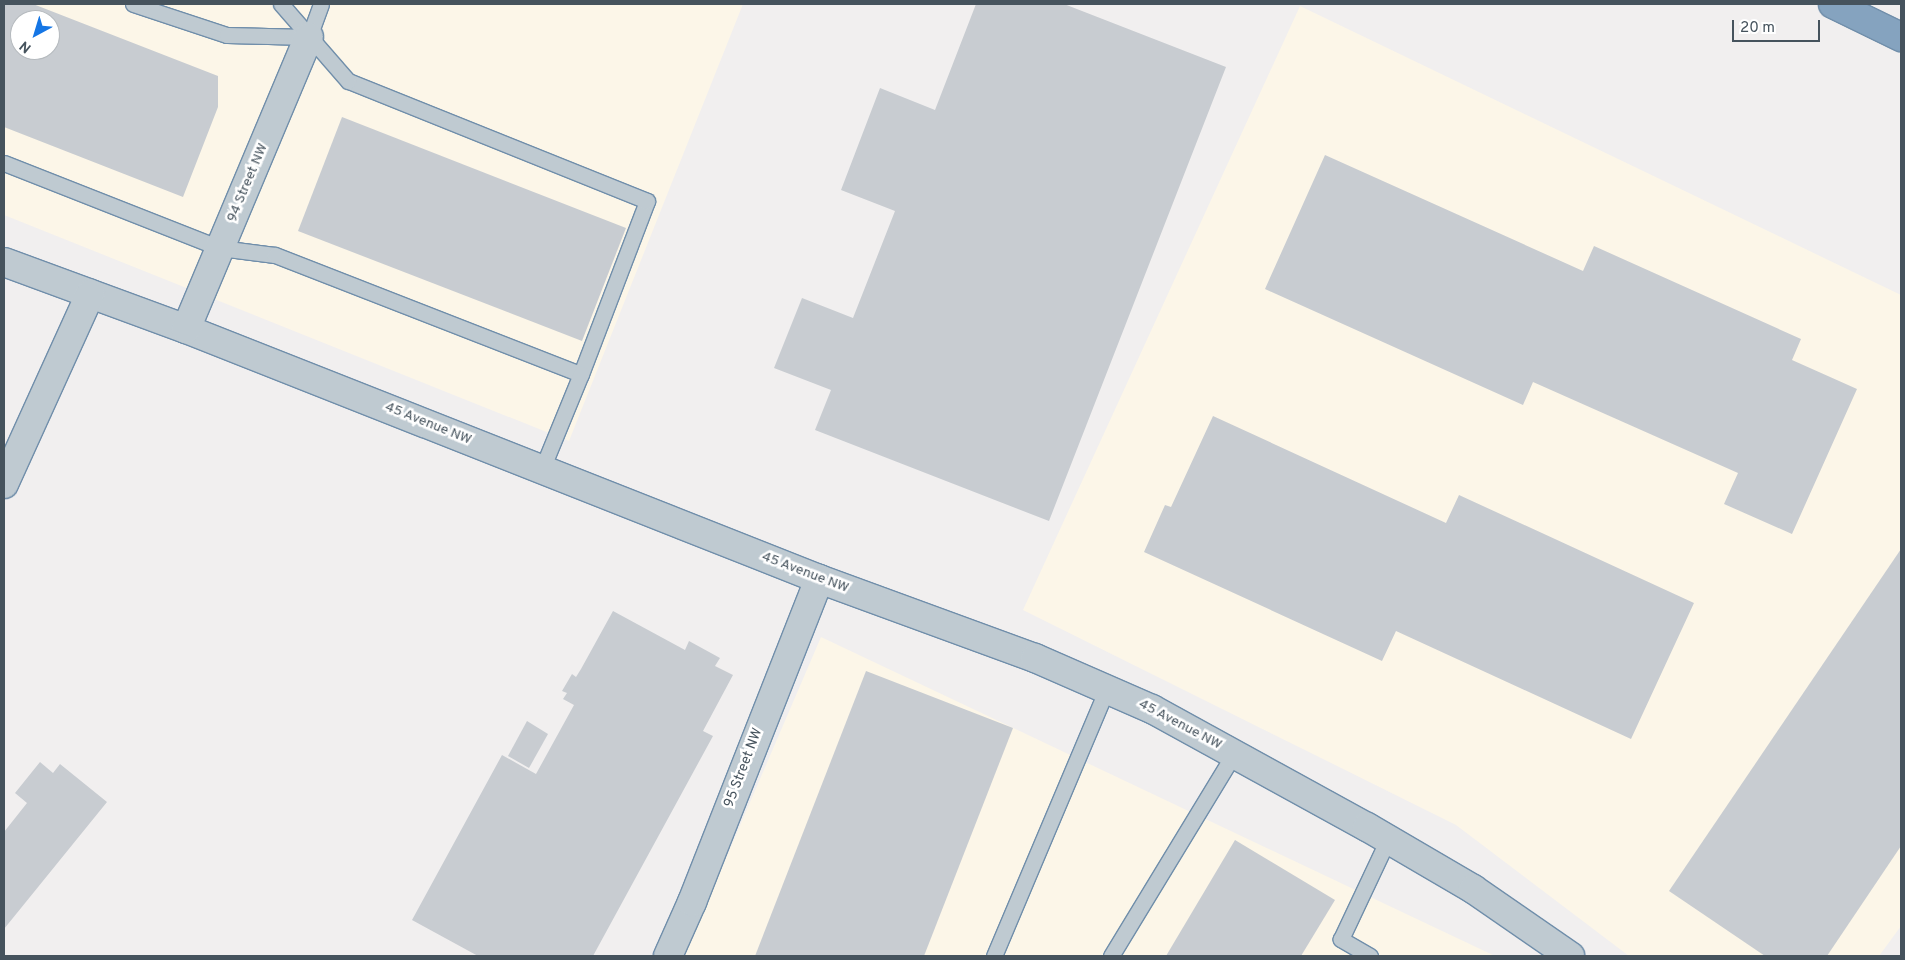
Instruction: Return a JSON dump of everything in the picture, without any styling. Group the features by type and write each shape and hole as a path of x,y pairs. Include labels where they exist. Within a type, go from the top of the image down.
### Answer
{"highway":[{"path":"1833,4 1901,37"}],"street":[{"name":"94 Street NW","path":"186,328 309,37"},
{"name":"45 Avenue NW","path":"4,262 186,328 819,579 1035,658 1107,689 1152,709 1388,839 1473,889 1570,956"},
{"path":"4,484 90,294"},
{"name":"95 Street NW","path":"668,956 692,902 819,579"}],"lane":[{"path":"133,4 227,35 309,37"},
{"path":"281,4 348,81 647,201 581,374 542,469"},
{"path":"309,37 321,4"},
{"path":"4,163 220,248 275,255 581,374"},
{"path":"994,956 1107,689"},
{"path":"1111,956 1234,754"},
{"path":"1370,956 1341,939 1388,839"}],"shaded area":[{"path":"4,4 743,4 569,441 4,215"},
{"path":"1300,6 1901,295 1901,926 1879,956 1629,956 1456,825 1023,610"},
{"path":"821,637 1495,956 684,956"}],"building":[{"path":"4,4 33,4 48,10 10,10 10,60 60,60 60,15 218,76 218,107 183,197 4,127"},
{"path":"976,4 1064,4 1226,67 1049,521 815,430 831,390 774,368 802,298 853,318 895,211 841,190 880,88 935,110"},
{"path":"342,117 626,228 582,341 298,231"},
{"path":"1325,155 1583,271 1594,246 1801,339 1792,360 1857,389 1792,534 1724,504 1738,473 1533,382 1523,405 1265,289"},
{"path":"1213,416 1446,523 1459,495 1694,603 1631,739 1396,631 1382,661 1144,552 1165,505 1171,507"},
{"path":"1901,549 1901,846 1827,956 1765,956 1669,891"},
{"path":"613,611 685,650 689,641 720,658 715,666 733,675 703,731 713,736 593,956 478,956 412,920 502,755 536,774 574,705 563,699 567,693 562,691 572,674 576,677"},
{"path":"866,671 1013,728 924,956 755,956"},
{"path":"527,721 548,734 529,768 508,756"},
{"path":"40,762 53,773 60,764 107,802 4,929 4,832 27,803 15,793"},
{"path":"1235,840 1335,900 1301,956 1166,956"}]}
